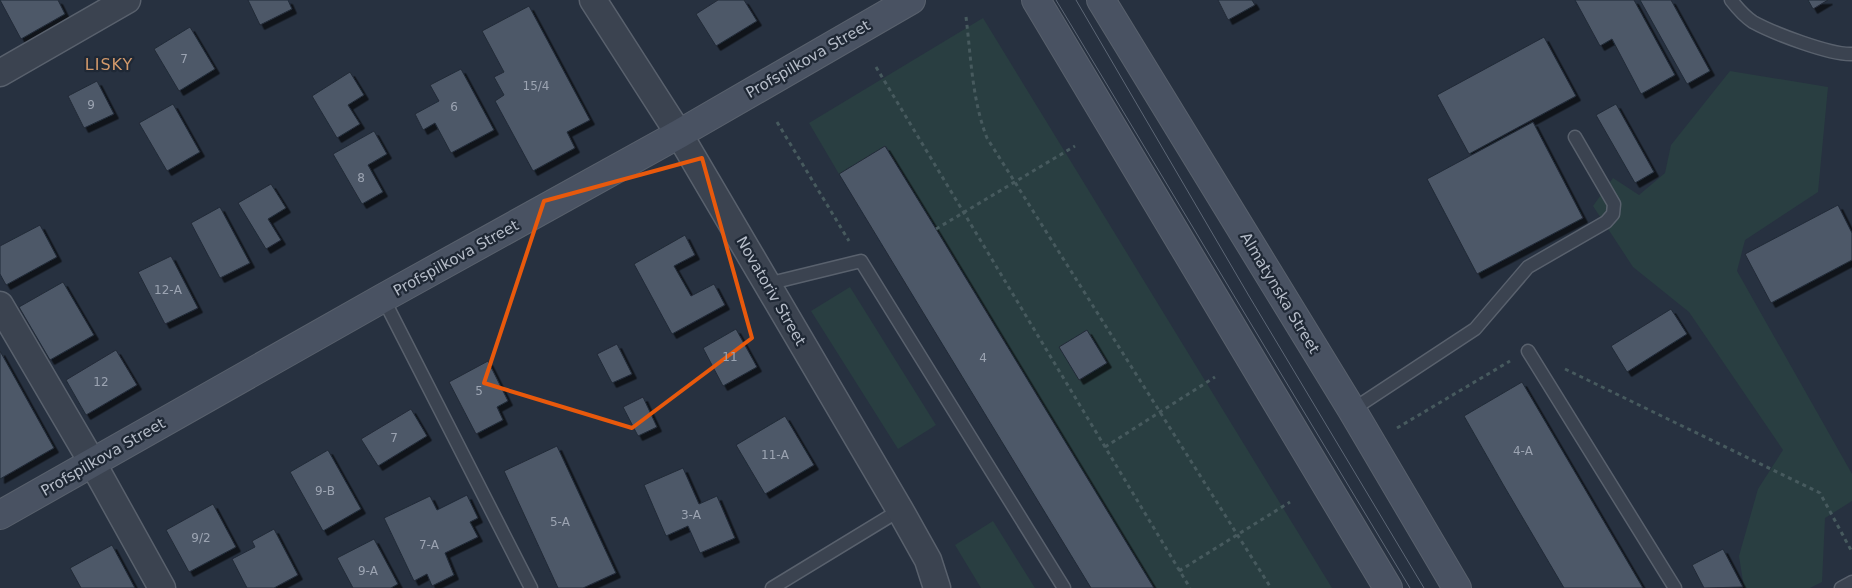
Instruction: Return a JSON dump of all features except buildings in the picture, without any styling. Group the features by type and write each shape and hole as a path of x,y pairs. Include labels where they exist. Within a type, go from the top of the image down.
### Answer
{"street":[{"path":"0,73 128,0"},
{"name":"Novatoriv Street","path":"593,0 679,134 900,510 928,560 937,588"},
{"name":"Profspilkova Street","path":"0,515 679,134 911,0"},
{"path":"1036,0 1388,588"},
{"name":"Almatynska Street","path":"1101,0 1352,410 1457,588"},
{"path":"0,306 92,462 162,588"}],"lane":[{"path":"1731,0 1742,13 1766,28 1829,51 1852,54"},
{"path":"1352,410 1475,329 1528,267 1606,222 1614,214 1614,204 1575,138"},
{"path":"767,284 861,261 1064,588"},
{"path":"384,298 531,588"},
{"path":"1528,351 1675,588"},
{"path":"772,588 900,510"},
{"path":"1842,588 1852,582"}],"path":[{"path":"966,16 981,122 987,138 1236,536 1271,588"},
{"path":"876,67 1190,588"},
{"path":"777,122 861,261"},
{"path":"936,230 1075,146"},
{"path":"1396,428 1528,351 1820,493 1852,552"},
{"path":"1105,447 1215,377"},
{"path":"1179,570 1290,502"}],"highlighted area":[{"path":"702,158 752,338 632,428 484,383 544,201"}],"green space":[{"path":"983,18 1332,588 1154,588 886,146 839,174 809,123"},
{"path":"1730,71 1828,87 1818,192 1745,240 1737,271 1852,474 1852,501 1825,518 1822,582 1810,588 1744,588 1739,556 1758,489 1783,450 1689,312 1633,267 1593,206 1613,178 1639,195 1665,173 1671,145"},
{"path":"850,287 936,425 898,449 811,311"},
{"path":"993,521 1035,588 981,588 955,545"}],"tram line":[{"path":"1056,0 1410,588"},
{"path":"1076,0 1249,296 1424,588"}],"district":[{"name":"LISKY","path":"109,64"}]}
